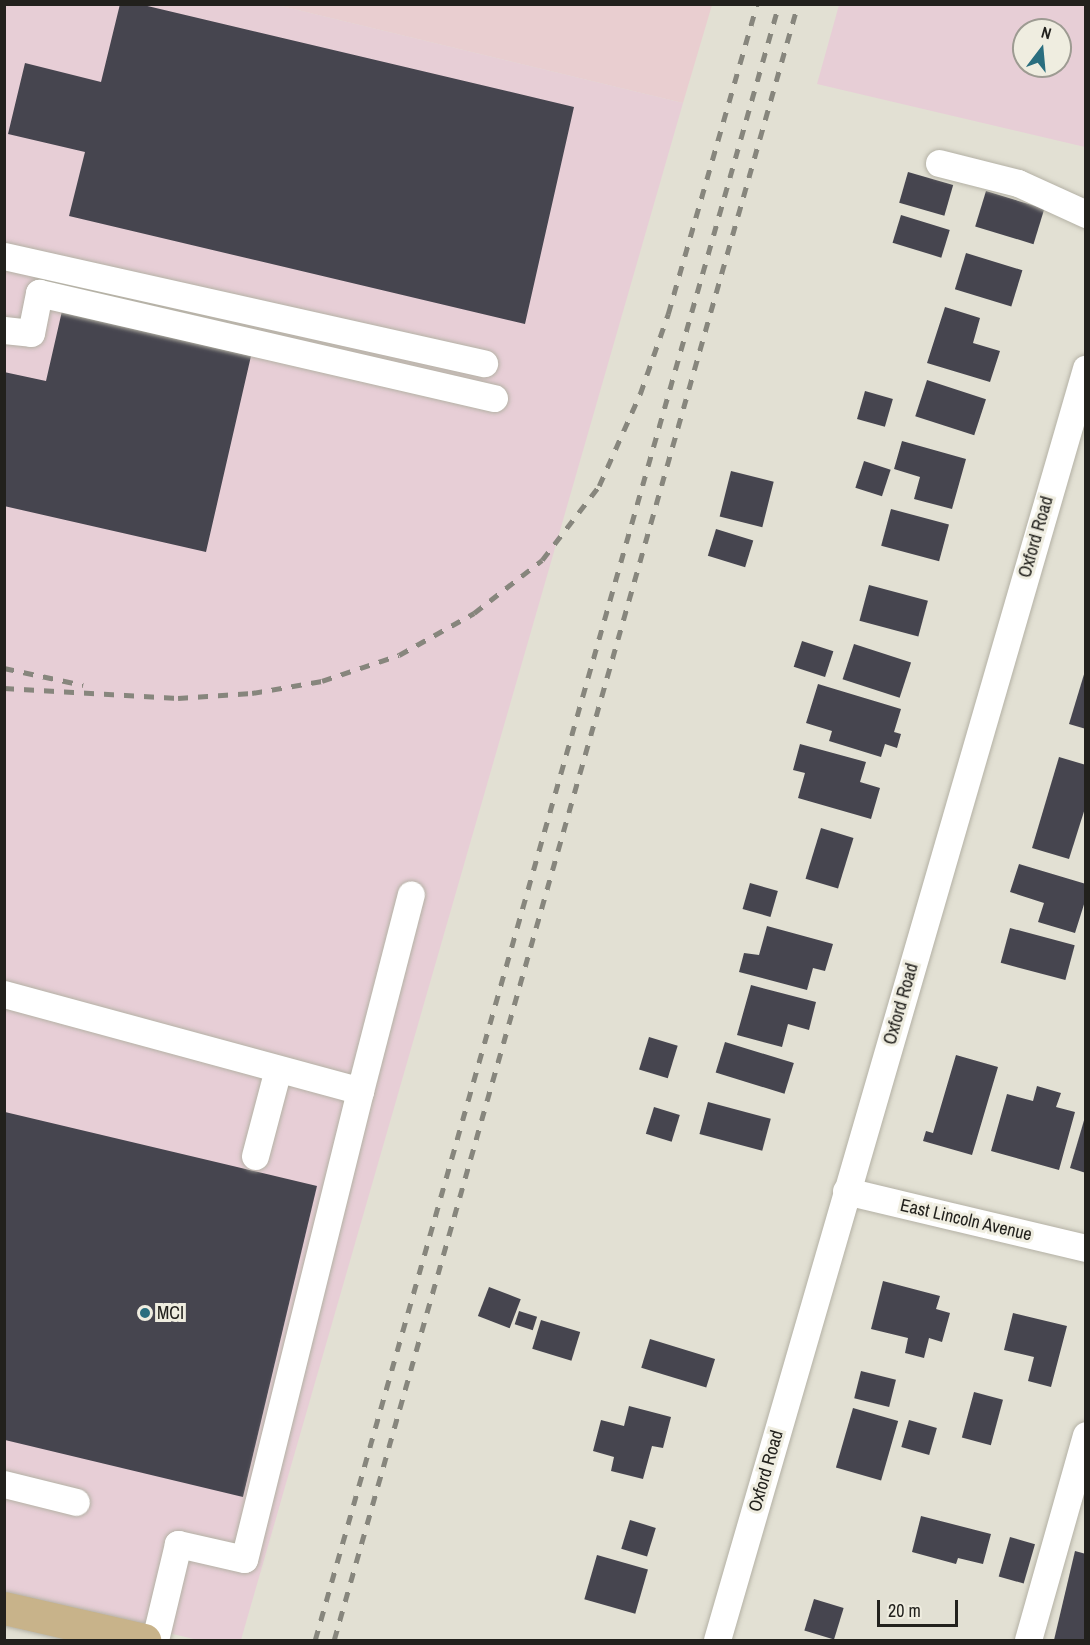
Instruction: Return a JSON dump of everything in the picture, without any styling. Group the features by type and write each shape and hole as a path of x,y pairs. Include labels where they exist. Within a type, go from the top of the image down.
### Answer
{"main road":[{"path":"4,1608 144,1641"}],"street":[{"path":"939,163 1018,183 1086,214"},
{"path":"4,256 484,363"},
{"path":"4,330 31,333 39,293 494,398"},
{"name":"Oxford Road","path":"717,1641 1086,368"},
{"path":"155,1641 178,1544 244,1559 411,894"},
{"path":"4,994 360,1091"},
{"path":"255,1156 278,1069"},
{"name":"East Lincoln Avenue","path":"846,1191 1086,1248"},
{"path":"1028,1641 1086,1436"},
{"path":"4,1484 76,1502"}],"shaded area":[{"path":"5,5 277,5 683,103 241,1640 198,1640 5,1594"},
{"path":"277,5 712,5 683,103"},
{"path":"839,5 1085,5 1085,147 817,84"}],"building":[{"path":"120,4 139,4 574,107 525,324 69,216 85,152 8,134 25,63 101,82"},
{"path":"908,172 953,185 944,216 899,203"},
{"path":"986,191 1044,209 1034,244 975,226"},
{"path":"901,215 950,230 941,258 893,243"},
{"path":"966,253 1022,270 1011,307 955,289"},
{"path":"945,307 980,318 973,343 1000,351 990,382 927,363"},
{"path":"62,311 251,356 206,552 4,506 4,372 46,381"},
{"path":"927,380 986,399 974,435 915,416"},
{"path":"865,391 893,399 885,427 857,419"},
{"path":"902,441 966,459 952,509 914,499 920,477 894,469"},
{"path":"864,461 891,470 882,496 855,488"},
{"path":"731,471 774,482 762,527 720,517"},
{"path":"891,509 949,525 939,561 881,546"},
{"path":"716,529 753,540 745,567 708,556"},
{"path":"869,585 928,601 918,637 859,621"},
{"path":"802,641 833,651 825,677 794,667"},
{"path":"854,644 911,663 900,698 843,679"},
{"path":"1086,671 1086,729 1069,724"},
{"path":"818,684 901,709 894,732 901,734 897,748 885,744 881,757 829,741 832,731 806,723"},
{"path":"800,744 866,762 860,782 880,788 871,819 798,798 805,773 793,770"},
{"path":"1059,757 1086,765 1086,805 1069,859 1032,848"},
{"path":"821,828 854,838 838,889 806,879"},
{"path":"1019,864 1086,884 1086,898 1075,933 1038,922 1044,903 1010,892"},
{"path":"750,883 778,891 770,917 743,909"},
{"path":"767,926 833,944 825,971 813,968 807,990 739,972 744,953 759,955"},
{"path":"1010,928 1075,945 1065,980 1001,963"},
{"path":"751,985 816,1002 809,1030 788,1024 782,1047 737,1035"},
{"path":"649,1037 678,1046 668,1078 639,1070"},
{"path":"725,1042 794,1063 784,1094 716,1073"},
{"path":"956,1055 998,1067 972,1155 923,1141 926,1131 933,1133"},
{"path":"1037,1086 1061,1093 1056,1107 1075,1112 1059,1170 991,1151 1007,1094 1033,1101"},
{"path":"708,1102 771,1119 762,1151 699,1134"},
{"path":"654,1107 680,1115 672,1142 646,1134"},
{"name":"MCI","path":"5,1112 317,1186 243,1497 5,1440"},
{"path":"1086,1117 1086,1173 1070,1168"},
{"path":"883,1281 940,1296 936,1309 950,1313 942,1342 929,1338 924,1358 905,1353 908,1338 871,1329"},
{"path":"489,1287 521,1299 510,1328 478,1316"},
{"path":"519,1311 537,1317 533,1330 515,1324"},
{"path":"1013,1313 1067,1326 1051,1387 1028,1381 1034,1357 1004,1350"},
{"path":"541,1320 580,1332 571,1361 532,1349"},
{"path":"650,1339 715,1359 706,1388 641,1368"},
{"path":"861,1371 896,1380 889,1407 854,1398"},
{"path":"974,1392 1003,1400 991,1445 962,1437"},
{"path":"629,1406 671,1417 663,1448 652,1446 643,1479 611,1471 614,1457 593,1451 601,1420 624,1426"},
{"path":"853,1408 898,1421 881,1481 836,1468"},
{"path":"909,1420 937,1428 929,1455 901,1447"},
{"path":"921,1516 991,1534 983,1564 958,1558 956,1564 912,1552"},
{"path":"630,1520 656,1528 647,1557 621,1549"},
{"path":"1010,1537 1035,1544 1024,1584 999,1576"},
{"path":"1075,1551 1086,1554 1086,1640 1054,1640"},
{"path":"597,1555 648,1570 635,1614 584,1599"},
{"path":"814,1599 844,1608 834,1640 804,1631"}],"railway":[{"path":"4,688 178,698 252,693 322,681 399,655 474,613 542,560 599,486 640,394 668,314 757,4"},
{"path":"315,1640 779,4"},
{"path":"334,1640 798,4"},
{"path":"4,668 83,685"}],"place":[{"name":"MCI","path":"145,1313"}]}
